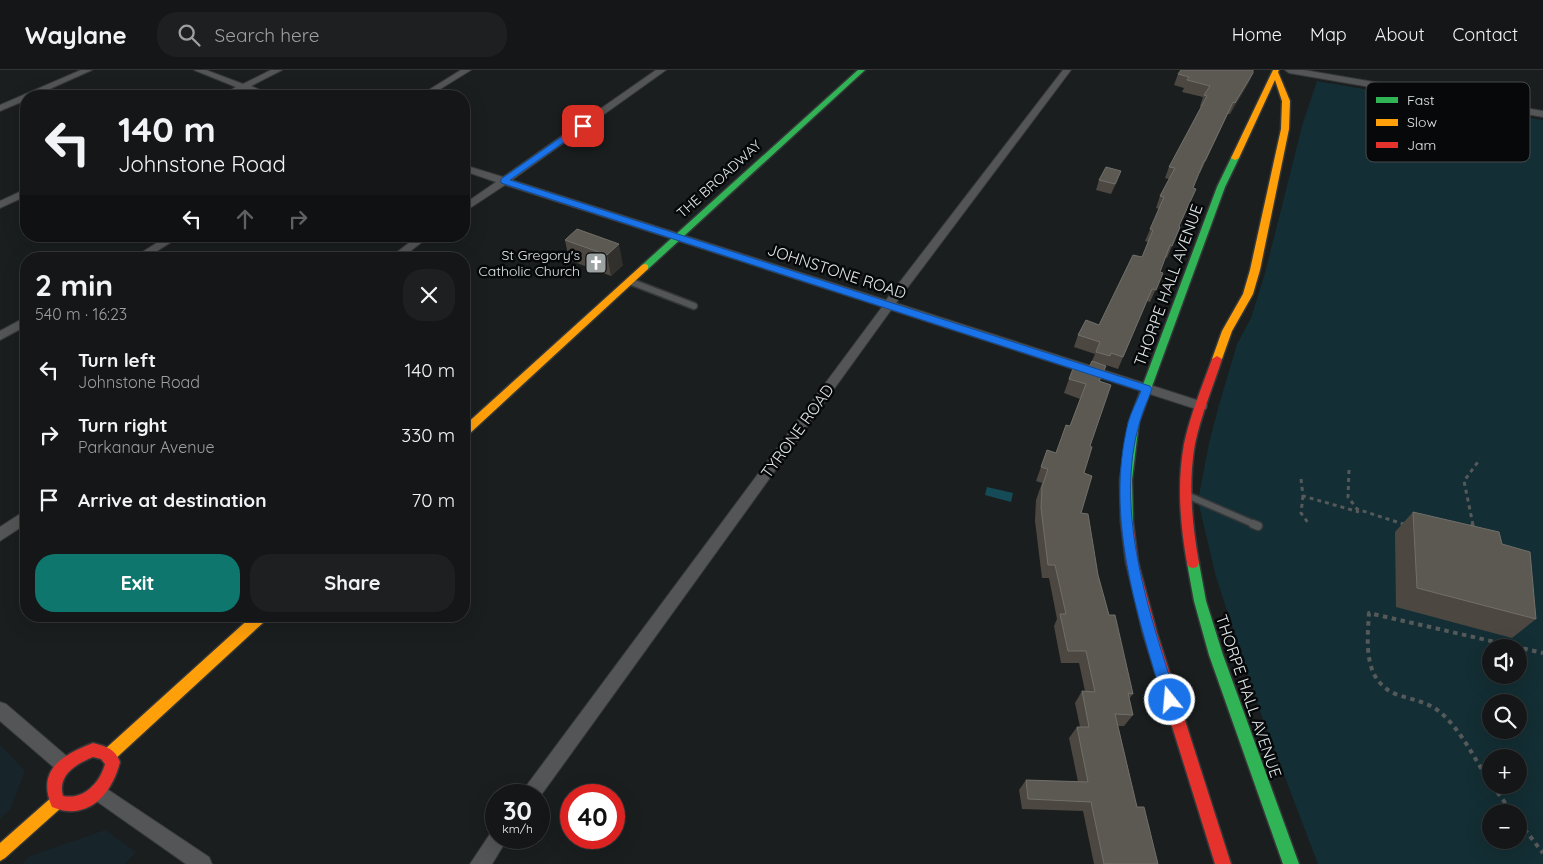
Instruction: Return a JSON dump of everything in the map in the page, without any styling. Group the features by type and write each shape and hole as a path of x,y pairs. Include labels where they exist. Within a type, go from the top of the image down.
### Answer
{"street":[{"path":"41,90 88,70"},
{"path":"198,70 252,90"},
{"path":"237,90 278,70"},
{"path":"433,90 467,70"},
{"path":"470,205 662,70"},
{"name":"THE BROADWAY","path":"470,427 862,70"},
{"name":"TYRONE ROAD","path":"538,784 889,305 1067,70"},
{"path":"1289,70 1366,83"},
{"name":"THORPE HALL AVENUE","path":"1223,864 1146,621 1133,565 1127,514 1127,460 1134,422 1221,187 1276,72"},
{"name":"THORPE HALL AVENUE","path":"1276,72 1282,84 1288,115 1255,270 1248,294 1228,331 1201,406 1188,454 1186,526 1200,601 1216,655 1291,864"},
{"path":"0,108 20,99"},
{"path":"1530,112 1543,114"},
{"name":"JOHNSTONE ROAD","path":"470,170 1201,406"},
{"path":"0,205 20,195"},
{"path":"148,252 166,242"},
{"path":"403,252 417,242"},
{"path":"0,336 20,324"},
{"path":"0,535 20,520"},
{"path":"109,754 254,622"},
{"path":"0,710 64,765"},
{"path":"93,750 109,754 113,762 110,778 98,792 76,804 68,805 57,802 52,793 53,782 64,765 80,754 93,750"},
{"path":"98,792 200,863"},
{"path":"0,853 57,802"},
{"path":"480,864 491,849"}],"lane":[{"path":"629,281 694,306"},
{"path":"1186,495 1258,526"}],"path":[{"path":"1464,531 1473,525 1464,481 1480,459"},
{"path":"1349,470 1348,497 1357,509 1367,513"},
{"path":"1301,479 1303,496 1301,513 1309,524"},
{"path":"1303,496 1409,525"},
{"path":"1482,769 1456,731 1441,713 1429,705 1393,693 1374,679 1369,667 1369,613 1543,653"},
{"path":"1527,832 1543,853"}],"shaded area":[{"path":"1317,81 1366,89 1366,162 1530,162 1530,118 1543,120 1543,864 1318,864 1261,714 1216,577 1198,501 1209,443 1219,405 1237,344 1251,318 1265,273 1302,126"},
{"path":"0,745 25,771 10,810 0,819"},
{"path":"105,830 136,852 124,864 22,864 30,856"}],"water":[{"path":"987,487 1013,493 1011,502 985,495"}],"building":[{"path":"1181,70 1253,70 1253,73 1235,103 1233,102 1204,161 1193,188 1196,189 1172,246 1170,245 1160,272 1163,273 1156,290 1152,289 1123,357 1111,353 1110,356 1096,352 1100,342 1078,335 1086,320 1099,325 1133,255 1142,257 1153,230 1150,229 1164,197 1160,196 1175,168 1169,167 1207,96 1204,95 1210,86 1187,80 1189,77 1178,74"},
{"path":"1106,167 1121,171 1115,184 1099,180"},
{"path":"577,229 619,244 607,255 565,240"},
{"path":"1092,361 1106,366 1099,381 1111,385 1090,446 1092,447 1084,473 1092,476 1081,513 1088,514 1098,575 1109,615 1115,615 1133,694 1128,693 1133,715 1115,714 1137,807 1144,807 1158,864 1104,864 1091,802 1028,799 1026,780 1088,782 1077,727 1089,727 1082,691 1095,692 1086,651 1068,651 1060,614 1066,614 1055,565 1048,565 1041,508 1042,487 1048,469 1041,467 1047,450 1056,453 1066,425 1070,426 1086,384 1069,379 1074,366 1088,370"},
{"path":"1413,512 1499,532 1502,544 1530,552 1536,619 1417,588"}],"traffic: fast":[{"path":"645,267 862,70"},
{"path":"1127,522 1126,480 1134,422 1221,187 1235,158"},
{"path":"1193,563 1200,601 1216,655 1291,864"}],"traffic: slow":[{"path":"1235,158 1276,70"},
{"path":"1217,359 1227,331 1248,294 1255,270 1285,129 1286,101 1276,74"},
{"path":"470,427 645,267"},
{"path":"109,755 254,622"},
{"path":"0,853 57,802"}],"traffic: jam":[{"path":"1193,563 1186,510 1188,455 1196,419 1217,359"},
{"path":"1127,522 1132,562 1150,633 1223,864"},
{"path":"93,750 105,753 113,762 107,781 94,796 86,801 77,804 57,802 54,792 54,782 57,775 68,762 93,750"}],"place":[{"name":"St Gregory's Catholic Church","path":"596,263"}],"route":[{"path":"583,126 504,181 1147,389 1134,422 1127,460 1125,490 1127,522 1133,565 1146,621 1170,700"}]}
